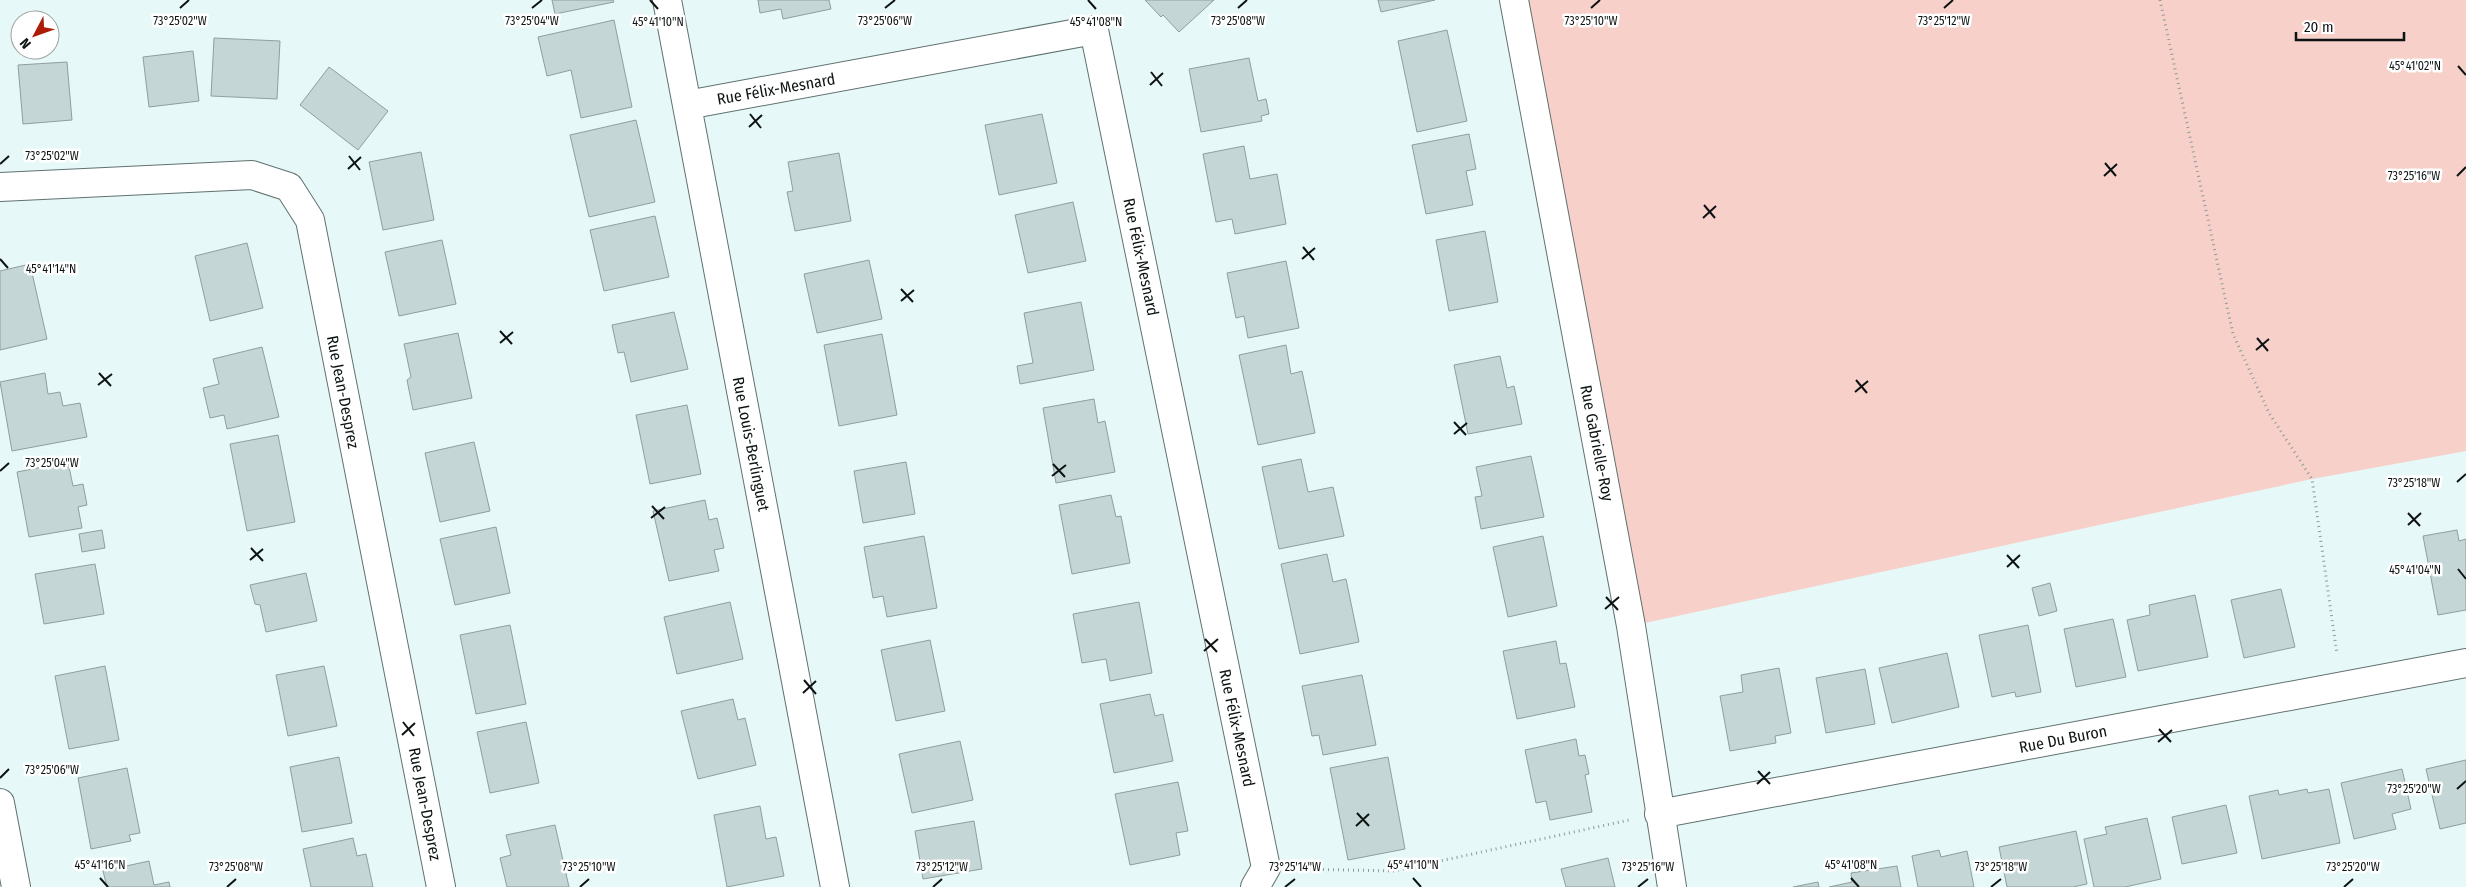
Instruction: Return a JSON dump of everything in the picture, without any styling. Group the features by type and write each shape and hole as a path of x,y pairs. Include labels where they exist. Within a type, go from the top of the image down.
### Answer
{"street":[{"name":"Rue Louis-Berlinguet","path":"667,0 835,887"},
{"name":"Rue Gabrielle-Roy","path":"1514,0 1629,617 1672,887"},
{"name":"Rue Félix-Mesnard","path":"687,105 1094,30 1261,878"},
{"name":"Rue Jean-Desprez","path":"0,187 252,175 289,187 312,229 441,887"},
{"name":"Rue Du Buron","path":"1659,814 2466,664"},
{"path":"0,803 16,887"}],"path":[{"path":"2160,0 2233,334 2269,413 2312,479 2341,687"},
{"path":"1261,878 1394,871 1659,814"}],"shaded area":[{"path":"1514,0 2466,0 2466,451 2312,479 1631,626"}],"building":[{"path":"552,0 613,0 614,2 555,14"},
{"path":"758,0 829,0 831,9 783,19 781,9 760,13"},
{"path":"1145,0 1214,0 1179,32"},
{"path":"1378,0 1435,0 1381,12"},
{"path":"614,20 632,107 581,118 571,70 547,76 538,37"},
{"path":"1447,30 1467,121 1417,132 1398,41"},
{"path":"214,38 280,41 277,99 211,96"},
{"path":"193,51 199,101 149,107 143,57"},
{"path":"1249,58 1258,101 1266,99 1269,114 1261,116 1262,121 1201,132 1189,69"},
{"path":"67,62 72,120 23,124 18,65"},
{"path":"329,67 388,111 358,150 300,105"},
{"path":"1042,114 1057,183 999,195 985,125"},
{"path":"636,120 655,202 589,217 570,135"},
{"path":"1469,134 1476,169 1466,171 1473,205 1426,214 1412,145"},
{"path":"1244,146 1250,179 1277,174 1286,224 1235,234 1232,219 1216,222 1203,154"},
{"path":"421,152 434,220 383,230 369,162"},
{"path":"839,153 851,221 795,231 787,192 793,191 788,162"},
{"path":"1073,202 1086,261 1028,273 1015,215"},
{"path":"655,216 669,277 604,291 590,230"},
{"path":"1485,231 1498,302 1449,311 1436,240"},
{"path":"442,240 456,304 399,316 385,252"},
{"path":"247,243 263,308 210,321 195,256"},
{"path":"869,260 882,319 817,333 804,274"},
{"path":"1286,261 1299,328 1248,338 1244,316 1236,318 1227,273"},
{"path":"30,264 47,339 0,350 0,271"},
{"path":"1081,302 1094,370 1020,384 1017,366 1033,363 1024,313"},
{"path":"674,312 688,369 631,382 624,352 618,353 612,325"},
{"path":"458,333 472,398 413,410 407,380 411,377 404,344"},
{"path":"882,334 897,415 839,426 824,345"},
{"path":"1286,345 1291,374 1302,371 1315,433 1258,445 1239,355"},
{"path":"262,347 279,417 227,429 224,415 210,418 203,388 219,384 213,359"},
{"path":"1500,356 1507,388 1514,386 1522,424 1468,434 1454,365"},
{"path":"45,373 48,394 60,392 63,406 80,403 87,437 12,451 0,382"},
{"path":"1094,399 1098,423 1105,421 1115,472 1056,483 1043,408"},
{"path":"687,405 701,474 650,484 636,415"},
{"path":"278,435 295,522 247,531 230,444"},
{"path":"474,442 490,511 440,522 425,453"},
{"path":"1531,456 1544,517 1481,529 1475,497 1482,496 1476,467"},
{"path":"1301,459 1308,492 1333,487 1344,536 1279,549 1262,467"},
{"path":"68,462 73,486 83,484 87,505 78,507 82,528 29,537 17,472"},
{"path":"906,462 915,514 863,523 854,471"},
{"path":"1111,495 1116,517 1121,516 1130,563 1072,574 1059,505"},
{"path":"705,500 709,520 717,518 724,548 714,550 719,571 669,581 653,511"},
{"path":"496,527 510,593 455,605 440,539"},
{"path":"102,530 105,548 82,552 79,534"},
{"path":"2457,530 2459,541 2466,539 2466,610 2438,615 2423,536"},
{"path":"924,536 937,608 887,617 883,596 873,598 864,547"},
{"path":"1543,536 1557,606 1508,617 1493,547"},
{"path":"1327,554 1333,582 1346,579 1359,642 1300,654 1281,564"},
{"path":"95,564 104,614 44,624 35,574"},
{"path":"306,573 317,621 266,632 260,605 255,604 250,585"},
{"path":"2050,583 2057,611 2039,616 2032,588"},
{"path":"2281,589 2295,647 2244,658 2231,600"},
{"path":"2195,595 2208,657 2138,671 2127,620 2150,615 2149,605"},
{"path":"730,602 743,659 677,674 664,617"},
{"path":"1139,602 1152,673 1110,681 1106,659 1082,663 1073,614"},
{"path":"2113,619 2126,677 2076,687 2064,629"},
{"path":"510,625 526,704 476,714 460,635"},
{"path":"2028,625 2041,692 2016,697 2015,692 1992,697 1979,635"},
{"path":"930,640 945,711 896,721 881,650"},
{"path":"1556,641 1560,664 1566,663 1575,707 1517,719 1503,651"},
{"path":"1947,653 1959,707 1892,723 1879,668"},
{"path":"105,666 119,740 69,749 55,676"},
{"path":"324,666 337,726 288,736 276,675"},
{"path":"1779,668 1791,733 1775,736 1776,743 1730,751 1720,696 1743,692 1741,675"},
{"path":"1865,669 1875,724 1826,733 1816,678"},
{"path":"1362,675 1376,745 1323,755 1319,735 1312,736 1302,686"},
{"path":"1150,694 1155,716 1163,714 1173,761 1114,773 1100,704"},
{"path":"733,699 738,720 745,718 756,765 698,779 681,711"},
{"path":"526,722 539,783 490,793 477,732"},
{"path":"1576,739 1579,756 1585,755 1589,774 1585,775 1592,812 1550,820 1546,801 1536,803 1525,750"},
{"path":"960,741 973,800 912,813 899,754"},
{"path":"339,757 352,823 302,832 290,767"},
{"path":"1388,757 1405,849 1348,860 1330,768"},
{"path":"2466,760 2466,823 2440,829 2426,769"},
{"path":"127,768 140,833 129,835 131,841 91,849 78,778"},
{"path":"2402,769 2411,809 2392,814 2396,829 2354,839 2341,783"},
{"path":"1178,782 1188,831 1176,833 1180,855 1130,865 1115,794"},
{"path":"2307,789 2308,793 2329,789 2340,843 2262,859 2249,796 2278,790 2279,795"},
{"path":"2226,805 2237,853 2182,864 2172,817"},
{"path":"760,806 766,839 776,837 784,876 727,887 714,815"},
{"path":"2147,818 2161,879 2125,887 2094,887 2084,839 2107,834 2105,827"},
{"path":"974,821 982,869 923,879 915,831"},
{"path":"555,825 569,887 507,887 500,858 511,855 506,835"},
{"path":"2076,831 2087,884 2073,887 2007,887 1999,847"},
{"path":"353,838 357,856 366,854 373,887 311,887 303,849"},
{"path":"1939,850 1941,857 1967,851 1974,887 1918,887 1912,856"},
{"path":"1608,858 1615,887 1566,887 1561,869"},
{"path":"149,861 154,885 169,882 170,887 107,887 103,871"},
{"path":"1897,866 1901,887 1829,887 1852,882 1851,873"},
{"path":"1818,882 1819,887 1793,887"}]}
